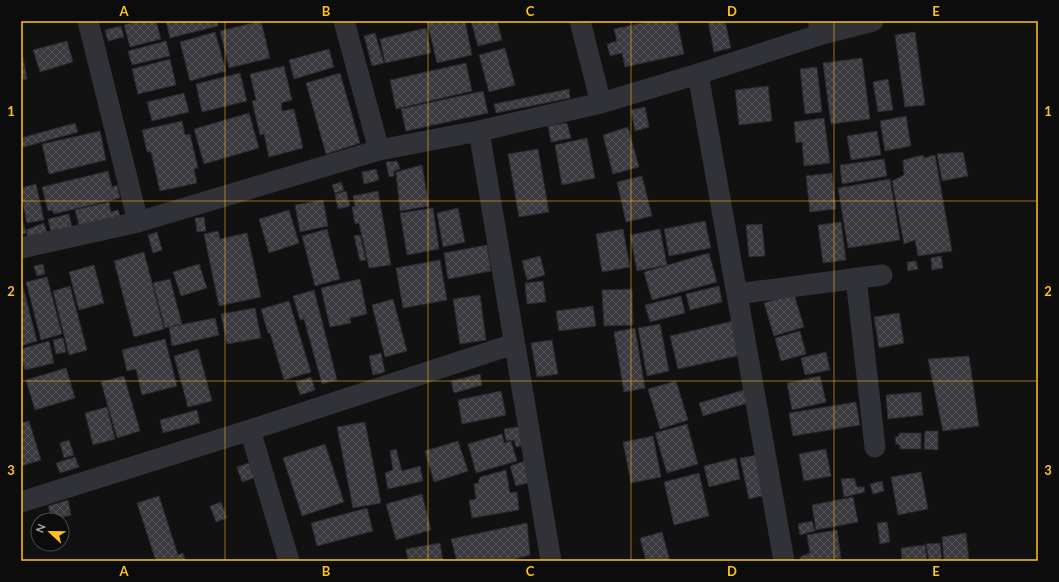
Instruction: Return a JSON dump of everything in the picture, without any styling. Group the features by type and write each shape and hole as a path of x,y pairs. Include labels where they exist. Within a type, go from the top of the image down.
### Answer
{"street":[{"path":"88,21 138,222"},
{"path":"344,21 379,150"},
{"path":"580,21 601,103"},
{"path":"21,248 138,222 379,150 479,131 601,103 698,74 820,28 873,21"},
{"path":"698,74 784,561"},
{"path":"479,131 551,561"},
{"path":"737,294 882,275"},
{"path":"856,278 875,447"},
{"path":"21,502 250,430 514,344"},
{"path":"250,430 289,561"}],"building":[{"path":"138,21 156,21 161,39 130,47 124,25"},
{"path":"166,21 217,21 218,26 170,38"},
{"path":"261,21 270,58 229,68 220,31"},
{"path":"427,21 465,21 472,55 437,63"},
{"path":"471,21 497,21 502,40 478,46"},
{"path":"651,21 677,21 684,54 625,67 622,53 610,56 607,44 617,41 614,29"},
{"path":"708,21 725,21 731,48 714,52"},
{"path":"121,26 124,37 108,41 105,30"},
{"path":"426,28 431,53 385,63 380,39"},
{"path":"215,32 226,71 190,81 180,42"},
{"path":"915,32 925,105 905,107 895,35"},
{"path":"375,33 384,63 372,66 364,36"},
{"path":"67,41 73,62 40,72 33,50"},
{"path":"166,41 170,56 132,65 128,51"},
{"path":"505,48 515,85 489,92 479,55"},
{"path":"329,49 334,67 294,79 289,60"},
{"path":"21,57 23,57 27,79 21,80"},
{"path":"862,58 870,119 831,124 823,63"},
{"path":"170,59 176,85 138,94 132,69"},
{"path":"466,63 472,91 396,109 390,80"},
{"path":"284,66 292,100 281,103 282,111 294,109 303,148 269,157 264,134 260,135 252,101 256,100 250,74"},
{"path":"817,67 822,112 805,114 800,69"},
{"path":"240,73 247,101 202,112 196,84"},
{"path":"340,73 360,143 326,154 306,83"},
{"path":"888,79 893,110 878,112 873,82"},
{"path":"768,86 772,121 739,125 735,90"},
{"path":"569,89 570,98 496,113 494,104"},
{"path":"483,91 488,113 406,131 401,109"},
{"path":"184,93 189,112 152,121 147,102"},
{"path":"645,107 649,127 635,131 631,110"},
{"path":"249,113 259,148 204,164 194,129"},
{"path":"906,116 911,146 885,151 880,121"},
{"path":"824,118 830,163 804,166 802,142 796,143 794,122"},
{"path":"182,121 185,135 190,134 198,168 194,169 197,183 160,191 151,152 147,152 142,130"},
{"path":"75,123 78,132 21,148 21,138"},
{"path":"567,123 571,138 551,142 548,126"},
{"path":"628,127 639,167 613,174 603,135"},
{"path":"100,131 106,160 49,174 42,144"},
{"path":"877,131 881,155 851,160 847,136"},
{"path":"587,138 595,178 562,185 555,145"},
{"path":"538,149 549,212 519,217 508,154"},
{"path":"963,152 968,176 942,181 937,154"},
{"path":"923,155 924,158 935,155 952,251 918,256 915,240 904,244 892,181 904,175 903,160"},
{"path":"884,159 887,176 842,184 840,165"},
{"path":"397,161 400,169 394,171 394,176 389,177 386,162"},
{"path":"422,165 429,206 400,211 396,172"},
{"path":"376,169 379,180 364,184 362,172"},
{"path":"108,171 112,187 117,185 120,198 54,214 52,210 48,211 42,187"},
{"path":"832,173 836,209 810,212 806,176"},
{"path":"642,176 652,216 626,222 617,182"},
{"path":"890,179 900,240 848,248 838,188"},
{"path":"341,182 344,190 335,193 332,185"},
{"path":"36,184 44,220 27,223 21,188"},
{"path":"346,191 350,206 338,209 335,194"},
{"path":"378,191 391,265 369,268 359,223 355,224 352,207 355,206 353,196"},
{"path":"323,200 328,226 300,232 295,205"},
{"path":"109,202 111,212 118,210 121,219 80,229 75,210"},
{"path":"433,208 439,249 407,255 400,213"},
{"path":"458,208 465,242 443,247 437,213"},
{"path":"289,210 299,243 269,253 259,219"},
{"path":"69,214 73,231 52,236 48,219"},
{"path":"21,215 26,233 21,235"},
{"path":"204,217 206,231 197,232 195,218"},
{"path":"705,221 711,248 669,256 664,229"},
{"path":"841,222 846,260 823,263 818,225"},
{"path":"44,223 49,240 29,245 26,230"},
{"path":"762,224 765,256 749,257 746,225"},
{"path":"327,229 340,279 315,286 302,236"},
{"path":"623,229 630,267 602,272 596,234"},
{"path":"660,229 667,265 637,271 630,235"},
{"path":"218,231 220,239 247,233 261,297 219,306 204,234"},
{"path":"157,232 162,250 153,253 148,235"},
{"path":"360,235 366,260 360,261 354,236"},
{"path":"487,245 491,271 448,279 444,253"},
{"path":"144,252 164,329 134,337 114,261"},
{"path":"709,253 717,282 652,300 644,272"},
{"path":"540,256 545,275 527,280 522,261"},
{"path":"941,256 943,268 932,270 931,258"},
{"path":"440,260 447,300 403,308 396,268"},
{"path":"916,261 918,269 908,271 907,262"},
{"path":"43,264 45,274 37,276 34,266"},
{"path":"199,264 207,288 181,296 173,272"},
{"path":"94,265 104,303 79,310 69,272"},
{"path":"47,277 62,334 41,340 26,282"},
{"path":"170,279 182,324 165,328 153,283"},
{"path":"360,279 367,314 350,318 351,323 330,327 321,288"},
{"path":"543,281 546,302 527,304 525,283"},
{"path":"21,283 37,341 21,346"},
{"path":"70,286 87,350 69,355 53,291"},
{"path":"719,286 722,302 690,310 686,294"},
{"path":"632,289 633,325 604,326 602,290"},
{"path":"314,290 337,380 322,384 304,319 300,320 293,296"},
{"path":"794,294 804,327 774,336 764,303"},
{"path":"480,295 486,340 460,344 453,299"},
{"path":"681,296 685,313 650,322 645,305"},
{"path":"393,299 407,351 385,357 372,305"},
{"path":"289,301 311,372 284,380 261,309"},
{"path":"593,306 596,326 559,331 556,311"},
{"path":"255,308 261,338 227,344 221,314"},
{"path":"899,313 904,343 879,348 874,317"},
{"path":"215,318 219,335 172,346 169,327"},
{"path":"733,321 741,355 678,369 670,336"},
{"path":"660,324 669,371 647,376 638,328"},
{"path":"635,328 645,388 624,392 614,332"},
{"path":"800,331 806,354 781,361 775,338"},
{"path":"63,338 66,352 56,354 53,340"},
{"path":"165,339 177,386 142,395 136,369 127,371 122,350"},
{"path":"552,340 558,374 537,377 531,343"},
{"path":"49,341 54,363 25,370 21,356 21,349"},
{"path":"198,349 212,401 188,407 174,356"},
{"path":"826,352 830,370 805,375 801,358"},
{"path":"381,353 385,372 373,375 369,356"},
{"path":"969,356 979,426 943,431 928,359"},
{"path":"66,368 75,398 35,410 26,380"},
{"path":"480,374 482,385 454,393 451,381"},
{"path":"124,376 140,431 117,438 101,382"},
{"path":"820,376 826,402 792,410 787,383"},
{"path":"311,377 315,390 300,395 296,382"},
{"path":"676,381 688,420 660,429 648,389"},
{"path":"744,390 748,403 703,416 699,403"},
{"path":"501,391 506,415 462,424 458,400"},
{"path":"921,392 923,415 888,419 886,395"},
{"path":"856,402 860,425 793,436 789,413"},
{"path":"107,407 115,439 93,445 85,413"},
{"path":"197,410 200,423 163,433 160,420"},
{"path":"29,421 41,460 21,466 21,423"},
{"path":"365,422 381,503 353,508 337,427"},
{"path":"687,424 698,464 667,473 655,433"},
{"path":"524,426 524,445 516,447 514,440 506,441 504,429"},
{"path":"925,431 938,431 938,450 924,449"},
{"path":"899,433 921,433 921,449 900,449 900,445 896,444 895,437 899,436"},
{"path":"502,434 504,443 511,441 517,461 476,473 468,444"},
{"path":"653,436 661,477 631,483 623,442"},
{"path":"69,440 74,455 64,458 60,443"},
{"path":"458,441 468,471 434,482 425,451"},
{"path":"325,444 344,502 302,516 283,458"},
{"path":"396,449 402,471 420,466 423,481 388,489 385,473 393,470 390,451"},
{"path":"826,449 831,476 804,481 799,454"},
{"path":"758,455 766,495 749,499 740,458"},
{"path":"75,457 79,467 60,473 56,463"},
{"path":"736,458 740,479 709,487 704,466"},
{"path":"525,461 531,482 516,486 510,466"},
{"path":"249,463 254,478 242,482 237,467"},
{"path":"506,470 510,493 517,492 519,510 472,518 469,500 476,499 474,484 478,483 480,477"},
{"path":"921,472 928,509 898,515 891,477"},
{"path":"699,473 709,516 674,525 664,482"},
{"path":"854,478 857,487 864,487 865,492 844,497 841,479"},
{"path":"882,481 884,491 873,494 870,484"},
{"path":"422,494 431,530 396,540 386,504"},
{"path":"159,496 178,555 183,553 186,561 156,561 137,503"},
{"path":"853,497 858,522 816,530 812,505"},
{"path":"68,500 71,515 70,512 50,512 48,506"},
{"path":"221,502 227,518 216,522 210,506"},
{"path":"367,508 373,531 317,546 311,523"},
{"path":"812,521 815,531 800,535 798,524"},
{"path":"887,522 890,542 880,544 877,523"},
{"path":"527,523 530,555 508,561 457,561 451,539"},
{"path":"837,530 841,558 801,561 800,557 810,553 807,535"},
{"path":"662,532 670,561 646,561 640,538"},
{"path":"966,533 969,561 944,561 942,537"},
{"path":"440,543 443,561 408,561 406,549"},
{"path":"940,543 942,561 929,561 926,544"},
{"path":"925,545 927,561 902,561 901,548"}]}
